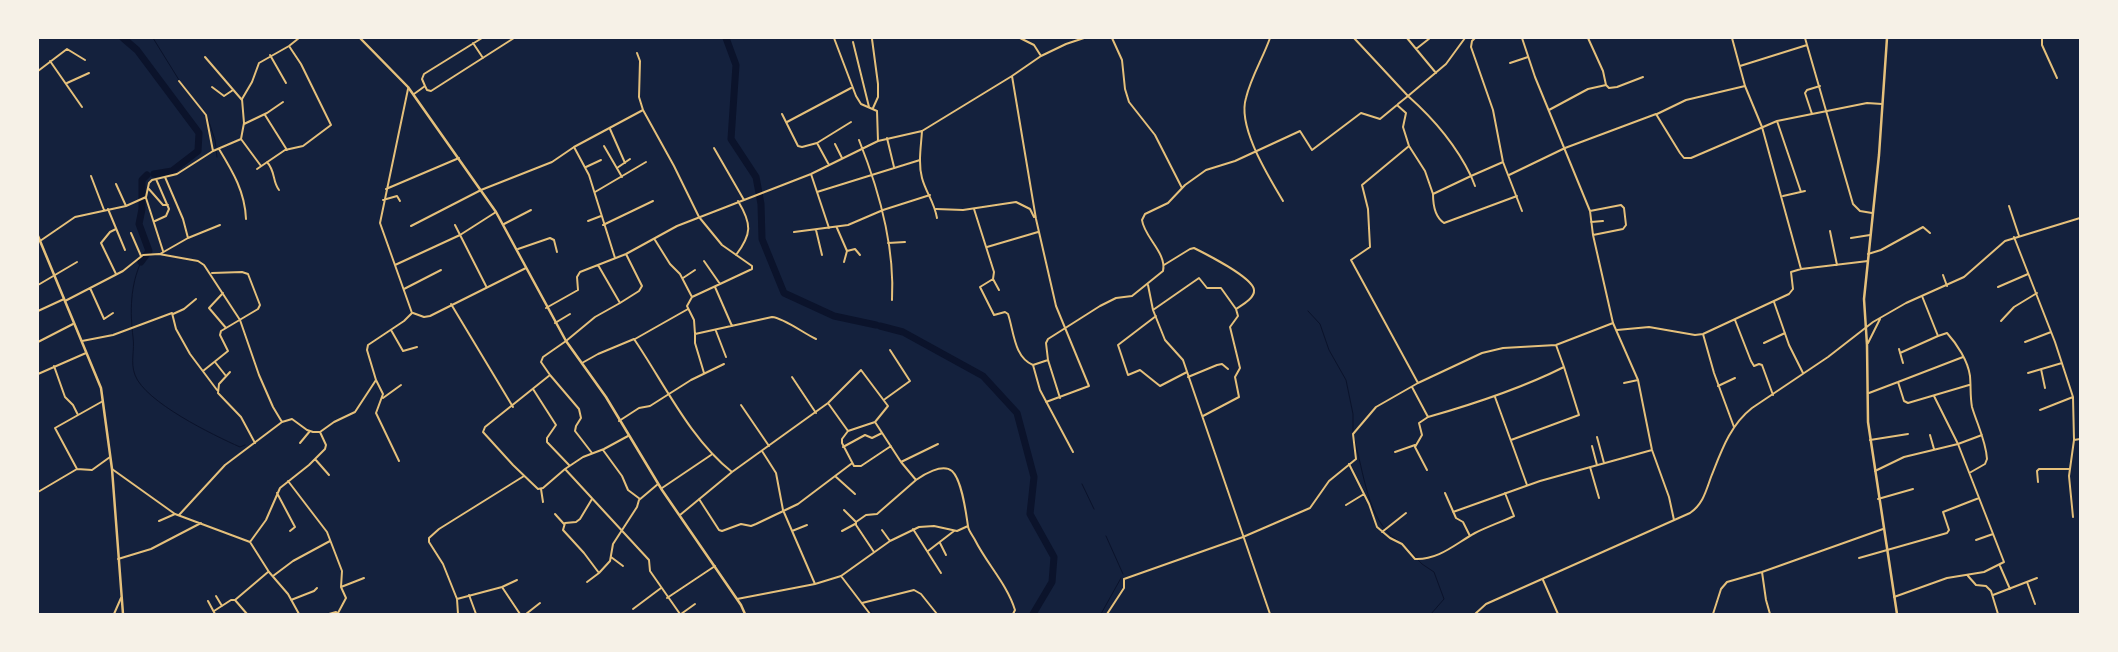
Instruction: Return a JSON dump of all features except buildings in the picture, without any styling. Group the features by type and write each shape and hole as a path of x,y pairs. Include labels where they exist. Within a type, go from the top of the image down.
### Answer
{"main road":[{"path":"360,38 413,94 496,212 518,249 555,324 606,397 661,489 715,566 745,614"},
{"path":"1887,38 1864,299 1867,345 1866,394 1870,440 1897,614"},
{"path":"38,236 100,381 112,470 123,614"}],"street":[{"path":"261,166 241,139 244,124 242,100 259,62 289,46 299,38"},
{"path":"482,38 424,74 422,79 427,90 431,91 514,38"},
{"path":"834,38 851,88 861,104 874,108 877,111 878,140"},
{"path":"1020,38 1034,45 1041,56"},
{"path":"546,308 578,290 577,275 626,254 677,226 738,201 764,194 811,174 878,140 922,132 1041,56 1084,38"},
{"path":"1112,38 1122,60 1129,102 1156,135 1182,188"},
{"path":"1270,38 1245,99 1244,111 1256,151 1283,201"},
{"path":"1354,38 1408,96 1426,111 1460,153 1475,186"},
{"path":"1407,38 1436,73"},
{"path":"1416,49 1430,38"},
{"path":"1164,266 1142,220 1145,214 1168,203 1182,188 1206,170 1235,161 1300,131 1312,150 1361,114 1380,119 1450,60 1458,44 1465,38"},
{"path":"1475,38 1472,40 1470,47 1493,110 1503,162 1522,212"},
{"path":"1522,38 1590,211 1593,235 1613,323 1638,380 1652,450 1669,497 1674,520"},
{"path":"1588,38 1603,71 1606,85"},
{"path":"1732,38 1744,86 1762,127 1802,269"},
{"path":"1805,38 1828,111 1853,204 1860,211 1872,213"},
{"path":"2042,38 2042,45 2057,78"},
{"path":"872,39 878,84 878,97 874,108"},
{"path":"852,42 869,107"},
{"path":"474,43 483,58"},
{"path":"1739,66 1807,45"},
{"path":"257,168 286,150 304,146 331,125 301,64 289,46"},
{"path":"38,71 67,49 85,60"},
{"path":"637,53 640,61 639,97 643,110 699,217 722,245 751,264 752,269 692,298 687,304 694,320 695,343 704,373"},
{"path":"270,55 286,83"},
{"path":"205,57 242,100"},
{"path":"1510,63 1528,57"},
{"path":"50,61 82,107"},
{"path":"67,83 89,73"},
{"path":"1012,76 1036,220 1056,306 1089,386 1046,402"},
{"path":"1549,110 1588,89 1606,85 1609,88 1617,87 1643,76"},
{"path":"179,81 206,115 214,151"},
{"path":"413,94 424,86"},
{"path":"1509,175 1565,148 1656,114 1686,100 1744,86"},
{"path":"1812,114 1805,92 1820,86"},
{"path":"212,87 223,96 234,90"},
{"path":"408,88 380,223 412,313"},
{"path":"786,122 851,88"},
{"path":"244,124 265,115 283,102"},
{"path":"1656,114 1680,153 1688,158 1777,121 1867,103 1882,106"},
{"path":"1397,105 1406,113 1403,127 1409,146 1425,171 1434,194 1435,211 1440,220 1444,223 1517,196"},
{"path":"411,226 481,190 556,160 574,147 643,110"},
{"path":"782,114 799,146 817,143 851,122"},
{"path":"265,115 286,150"},
{"path":"1777,121 1801,192"},
{"path":"610,129 625,163"},
{"path":"922,132 920,160 922,178 936,209 937,218"},
{"path":"888,138 894,167"},
{"path":"163,251 144,198 150,181 177,174 214,151 241,139"},
{"path":"859,140 873,175 883,210 888,243 892,300"},
{"path":"817,143 829,165"},
{"path":"835,144 842,158"},
{"path":"604,146 622,177"},
{"path":"1409,146 1363,184 1369,219 1370,247 1351,260 1418,383"},
{"path":"574,147 586,167 615,258"},
{"path":"714,148 744,200"},
{"path":"218,149 240,188 246,219"},
{"path":"386,189 459,158"},
{"path":"616,168 630,159"},
{"path":"586,167 601,160"},
{"path":"817,192 920,160"},
{"path":"267,162 276,176 278,190"},
{"path":"595,192 646,162"},
{"path":"1434,194 1503,162"},
{"path":"811,174 829,228"},
{"path":"90,176 125,250"},
{"path":"164,177 183,219 188,238"},
{"path":"154,222 166,216 169,210 156,179"},
{"path":"116,184 126,206"},
{"path":"147,188 160,202 168,205"},
{"path":"1782,196 1805,191"},
{"path":"794,232 837,228 883,210 930,195"},
{"path":"384,200 397,196 400,201"},
{"path":"40,241 75,216 126,206 144,198"},
{"path":"603,225 653,201"},
{"path":"736,255 748,236 746,215 738,201"},
{"path":"936,209 963,210 1016,202 1030,209 1036,220"},
{"path":"1590,211 1622,206 1626,224 1623,229 1593,235"},
{"path":"2009,206 2019,236"},
{"path":"974,208 994,272 993,279 999,290"},
{"path":"504,224 531,210"},
{"path":"395,265 460,235 496,212"},
{"path":"588,221 601,216"},
{"path":"1475,614 1483,606 1690,513 1702,501 1724,445 1734,428 1748,411 1880,318 1922,296 1947,286 1972,271 1999,245 2014,237 2080,218"},
{"path":"1592,222 1603,221"},
{"path":"159,254 188,238 220,225"},
{"path":"454,225 486,286"},
{"path":"1868,254 1881,250 1923,227 1930,233"},
{"path":"837,228 847,251 844,262"},
{"path":"116,229 110,232 101,243 116,274"},
{"path":"816,230 822,255"},
{"path":"1830,231 1837,264"},
{"path":"987,247 1039,232"},
{"path":"131,233 141,256"},
{"path":"1851,238 1870,235"},
{"path":"2014,237 2037,293 2073,397 2074,440 2068,476 2073,517"},
{"path":"518,249 550,238 554,240 556,252"},
{"path":"655,239 670,264 683,278 692,298"},
{"path":"888,243 905,242"},
{"path":"1060,398 1048,360 1046,343 1048,339 1100,306 1116,298 1132,296 1163,271 1164,266 1190,249 1194,248 1244,276 1252,284 1253,294 1236,309"},
{"path":"847,251 855,249 860,254"},
{"path":"38,311 90,288 116,274 141,256 159,254 198,261 211,273 240,320 259,375 282,422"},
{"path":"592,453 575,431 582,418 579,409 541,362 542,358 595,317 639,292 642,286 626,254"},
{"path":"704,261 720,284"},
{"path":"1616,330 1649,327 1695,335 1703,334 1791,292 1793,289 1790,272 1868,261"},
{"path":"38,285 77,262"},
{"path":"598,265 620,303"},
{"path":"412,313 424,317 430,316 486,286 526,268"},
{"path":"404,289 440,270"},
{"path":"683,278 695,270"},
{"path":"203,371 228,351 220,334 221,331 258,309 260,305 250,276 242,272 211,273"},
{"path":"1998,287 2028,274"},
{"path":"1943,275 1947,286"},
{"path":"1153,310 1199,278 1207,288 1221,288 1236,309 1238,316 1230,327 1240,368 1235,377 1238,398 1202,416"},
{"path":"993,279 982,284 981,290 992,314 1008,314 1019,354 1033,365 1048,360"},
{"path":"1148,285 1153,310 1165,340 1181,357 1234,504 1243,537 1270,614"},
{"path":"715,287 732,326"},
{"path":"90,288 104,319 113,313"},
{"path":"223,293 209,308 226,328"},
{"path":"2001,321 2014,307 2037,293"},
{"path":"1922,296 1938,336"},
{"path":"82,342 113,335 174,314 196,299"},
{"path":"1773,301 1784,333 1803,374"},
{"path":"451,304 513,407"},
{"path":"582,363 634,339 688,309"},
{"path":"382,398 367,347 370,342 391,330 412,313"},
{"path":"174,314 179,335 190,354 217,390 219,396 246,424 255,443"},
{"path":"555,324 570,314"},
{"path":"1156,316 1118,345 1128,375 1140,370 1160,386 1186,372"},
{"path":"695,334 716,331 768,318 778,318 800,332 816,338"},
{"path":"1867,345 1880,318"},
{"path":"1735,319 1751,361 1754,366 1762,365 1773,395"},
{"path":"38,342 74,323"},
{"path":"1108,614 1124,588 1124,579 1243,537 1310,508 1329,480 1357,457 1352,437 1355,430 1376,407 1418,383 1492,350 1556,345 1613,323"},
{"path":"391,330 403,351 418,346"},
{"path":"716,331 726,357"},
{"path":"1900,353 1947,332 1954,340 1969,374 1972,405 1982,435 1987,461 1980,468 1970,472"},
{"path":"2025,342 2051,332"},
{"path":"1764,343 1784,333"},
{"path":"1703,334 1718,386 1734,428"},
{"path":"634,339 712,455 732,472"},
{"path":"1511,440 1579,415 1556,345"},
{"path":"1899,349 1904,363"},
{"path":"884,399 910,381 890,350"},
{"path":"38,374 87,353"},
{"path":"1866,394 1963,357"},
{"path":"215,362 226,376"},
{"path":"2028,373 2062,363"},
{"path":"619,421 639,408 650,406 704,373 724,364"},
{"path":"1188,377 1217,365 1222,364 1228,368"},
{"path":"1033,365 1038,385 1073,452"},
{"path":"54,366 65,397 73,405 78,415"},
{"path":"1395,452 1415,444 1422,435 1419,423 1428,417 1495,397 1564,367"},
{"path":"2041,369 2045,388"},
{"path":"680,515 732,472 828,404 861,370 888,407 875,422 848,430 842,439 844,447 851,464 857,467 891,446"},
{"path":"217,390 220,381 230,372"},
{"path":"543,502 541,489 524,476 483,432 485,427 513,407 550,375"},
{"path":"792,377 816,413"},
{"path":"1718,386 1736,378"},
{"path":"179,515 225,465 282,422 292,419 310,431 320,432 334,422 355,412 376,380"},
{"path":"1624,383 1638,380"},
{"path":"1898,382 1905,403 1969,385"},
{"path":"400,461 376,413 376,409 382,398 401,385"},
{"path":"1412,387 1428,417"},
{"path":"533,389 556,423 556,427 547,438 547,442 569,466"},
{"path":"1894,597 1947,578 1984,572 2004,562 1970,472 1934,396"},
{"path":"1495,397 1527,485"},
{"path":"2040,410 2073,397"},
{"path":"77,469 55,428 104,401"},
{"path":"828,404 848,430"},
{"path":"741,405 769,446"},
{"path":"875,422 901,462 916,480"},
{"path":"300,443 310,431"},
{"path":"250,542 266,520 280,488 325,449 326,445 320,432"},
{"path":"844,447 865,435 872,438 882,433"},
{"path":"1870,440 1908,434"},
{"path":"1930,435 1934,449"},
{"path":"1874,472 1904,457 1958,444 1982,435"},
{"path":"541,489 569,466 628,436"},
{"path":"1597,437 1604,463"},
{"path":"2074,440 2080,439"},
{"path":"901,462 938,444"},
{"path":"1415,444 1427,470"},
{"path":"1592,446 1597,465"},
{"path":"603,450 622,476 628,490 640,499"},
{"path":"1453,512 1527,485 1652,450"},
{"path":"762,451 776,473 783,510 815,584"},
{"path":"661,489 712,455"},
{"path":"38,492 77,469 91,470 110,457"},
{"path":"315,459 329,475"},
{"path":"699,499 721,531 741,524 751,526 802,502 851,464"},
{"path":"1349,464 1364,494 1374,522 1382,532 1402,544 1415,559 1437,555 1470,536 1514,516 1505,493"},
{"path":"1590,467 1599,498"},
{"path":"2038,482 2037,471 2039,468 2070,469"},
{"path":"565,469 649,560 650,572 667,598 681,614 695,604"},
{"path":"112,470 175,514 250,542 299,614"},
{"path":"842,532 864,516 877,514 916,480 931,472 951,470 965,499 968,526 982,556 1008,593 1014,608 1012,614"},
{"path":"458,614 457,599 443,564 429,542 429,538 438,529 524,476"},
{"path":"835,476 855,494"},
{"path":"288,482 327,532 343,574 341,587 346,601 338,614 329,614"},
{"path":"586,582 606,567 612,557 612,548 621,530 637,507 640,499 658,484"},
{"path":"1878,499 1913,489"},
{"path":"1445,492 1456,518 1463,522 1470,536"},
{"path":"277,493 295,527 290,531"},
{"path":"1346,506 1364,494"},
{"path":"1859,558 1947,533 1949,530 1943,512 1979,498"},
{"path":"564,524 580,519 592,499"},
{"path":"844,510 856,523 874,552"},
{"path":"1382,532 1406,513"},
{"path":"158,521 175,514"},
{"path":"554,514 564,524"},
{"path":"118,559 151,549 201,523"},
{"path":"564,524 563,530 584,553 598,573"},
{"path":"792,531 807,525"},
{"path":"737,599 815,584 841,576 890,541 913,529 926,526 954,530 968,526"},
{"path":"913,529 941,574"},
{"path":"882,530 890,541"},
{"path":"928,551 954,530"},
{"path":"1713,614 1721,589 1727,582 1762,572 1883,530"},
{"path":"1976,540 1993,534"},
{"path":"273,576 293,560 331,540"},
{"path":"940,543 946,555"},
{"path":"612,557 622,566"},
{"path":"1999,565 2010,588"},
{"path":"667,598 715,566"},
{"path":"208,601 214,613 222,606 235,600 269,572"},
{"path":"1762,572 1770,614"},
{"path":"1967,575 1976,585 1988,587 1993,595 1998,614"},
{"path":"841,576 870,614"},
{"path":"341,587 364,578"},
{"path":"1993,595 2038,578"},
{"path":"457,599 502,587 516,580"},
{"path":"1543,580 1558,614"},
{"path":"2028,582 2035,604"},
{"path":"502,587 520,614"},
{"path":"291,600 317,588"},
{"path":"633,609 661,588"},
{"path":"862,603 914,590 921,594 937,614"},
{"path":"469,595 476,614"},
{"path":"216,596 222,606"},
{"path":"114,614 121,597"},
{"path":"235,600 247,614"},
{"path":"526,614 540,603"}],"waterway":[{"path":"123,38 137,50 199,133 198,151 172,171 154,174"},
{"path":"153,38 179,80"},
{"path":"726,38 736,65 731,139 756,177 761,204 762,239 784,293 834,316 876,325"},
{"path":"207,116 215,140 217,157"},
{"path":"141,262 149,251 139,224 142,209 142,180 147,175"},
{"path":"141,262 137,271 132,299 131,318 135,375 141,385 152,396 181,417 240,447 245,445"},
{"path":"1308,311 1320,324 1329,350 1346,380 1353,414 1353,433"},
{"path":"880,326 903,332 983,376 1017,413 1034,477 1030,514 1054,557 1052,582 1033,614"},
{"path":"1354,439 1373,508 1387,532 1397,540"},
{"path":"1082,484 1094,509"},
{"path":"1106,536 1123,574"},
{"path":"1403,544 1422,564 1434,572 1444,599 1431,614"},
{"path":"1101,614 1121,578"},
{"path":"866,605 872,614"}]}
